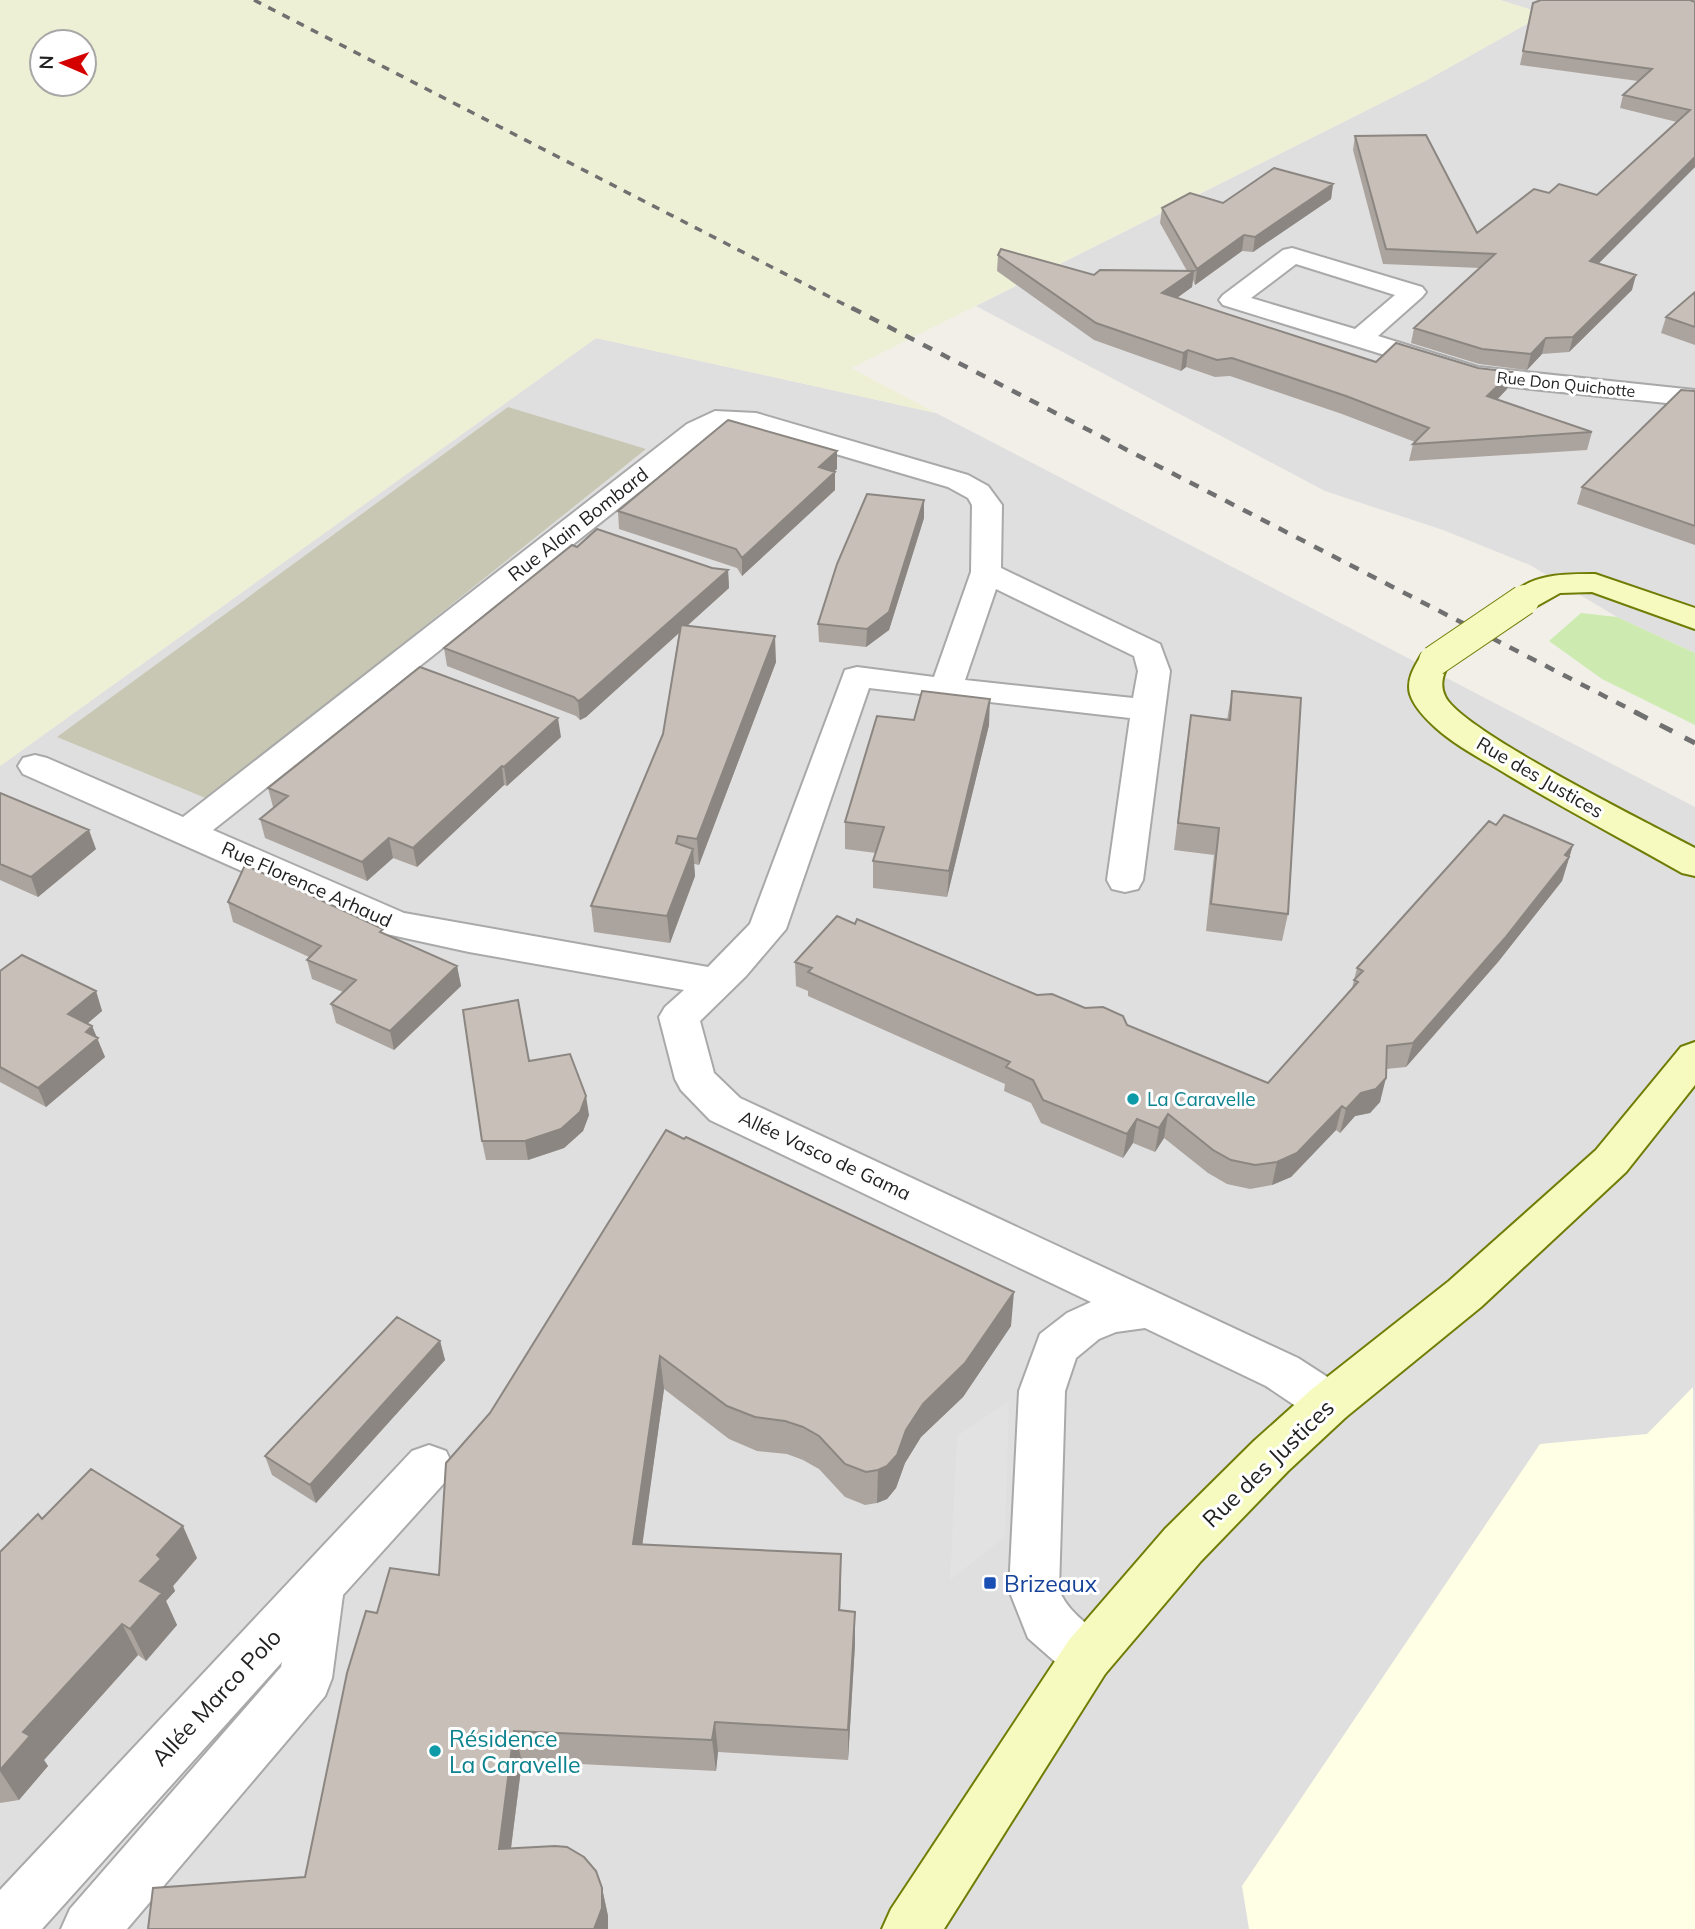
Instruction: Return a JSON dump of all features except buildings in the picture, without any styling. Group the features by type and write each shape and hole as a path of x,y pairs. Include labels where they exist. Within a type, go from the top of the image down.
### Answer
{"street":[{"name":"Rue Don Quichotte","path":"1358,340 1413,292 1292,255 1232,300 1358,340 1475,375 1695,398"},
{"name":"Rue Alain Bombard","path":"188,832 697,430 715,419 746,419 958,481 978,492 988,505 986,572"},
{"path":"574,527 612,540"},
{"path":"1125,880 1154,671 1150,651 986,572 946,688 1148,710"},
{"name":"Rue des Justices","path":"1695,619 1595,583 1554,584 1524,600 1434,661 1425,676 1426,690 1432,705 1449,721 1537,777 1695,864"},
{"path":"402,663 439,677"},
{"name":"Allée Vasco de Gama","path":"946,688 857,677 766,929 679,1017 695,1079 725,1109 1282,1372 1329,1403"},
{"name":"Rue Florence Arhaud","path":"34,766 396,924 716,982"},
{"name":"Rue des Justices","path":"911,1929 1087,1657 1183,1545 1270,1456 1329,1403 1465,1294 1611,1161 1695,1057"},
{"path":"1087,1657 1046,1621 1034,1590 1042,1391 1056,1348 1083,1326 1111,1314 1147,1309"},
{"name":"Allée Marco Polo","path":"3,1929 429,1466"},
{"path":"90,1929 306,1678 319,1586"}],"shaded area":[{"path":"0,0 1500,0 1545,14 1425,81 851,368 936,413 596,338 0,766"},
{"path":"1500,0 1695,0 1695,653 1617,617 1530,565 1443,530 1325,491 976,306 1425,81 1544,14"},
{"path":"596,338 936,413 1695,807 1695,1929 0,1929 0,766"},
{"path":"508,407 646,449 208,799 57,737"},
{"path":"1693,1387 1695,1929 1249,1929 1242,1886 1540,1444 1647,1434"},
{"path":"1009,1401 1005,1537 950,1580 957,1436"}],"green space":[{"path":"1581,613 1617,617 1695,653 1695,725 1602,679 1549,641"}],"railway":[{"path":"254,0 855,310"},
{"path":"852,308 1639,714"},
{"path":"1635,712 1695,743"}],"place":[{"name":"La Caravelle","path":"1133,1099"},
{"name":"Brizeaux","path":"990,1583"},
{"name":"Résidence La Caravelle","path":"435,1751"}]}
